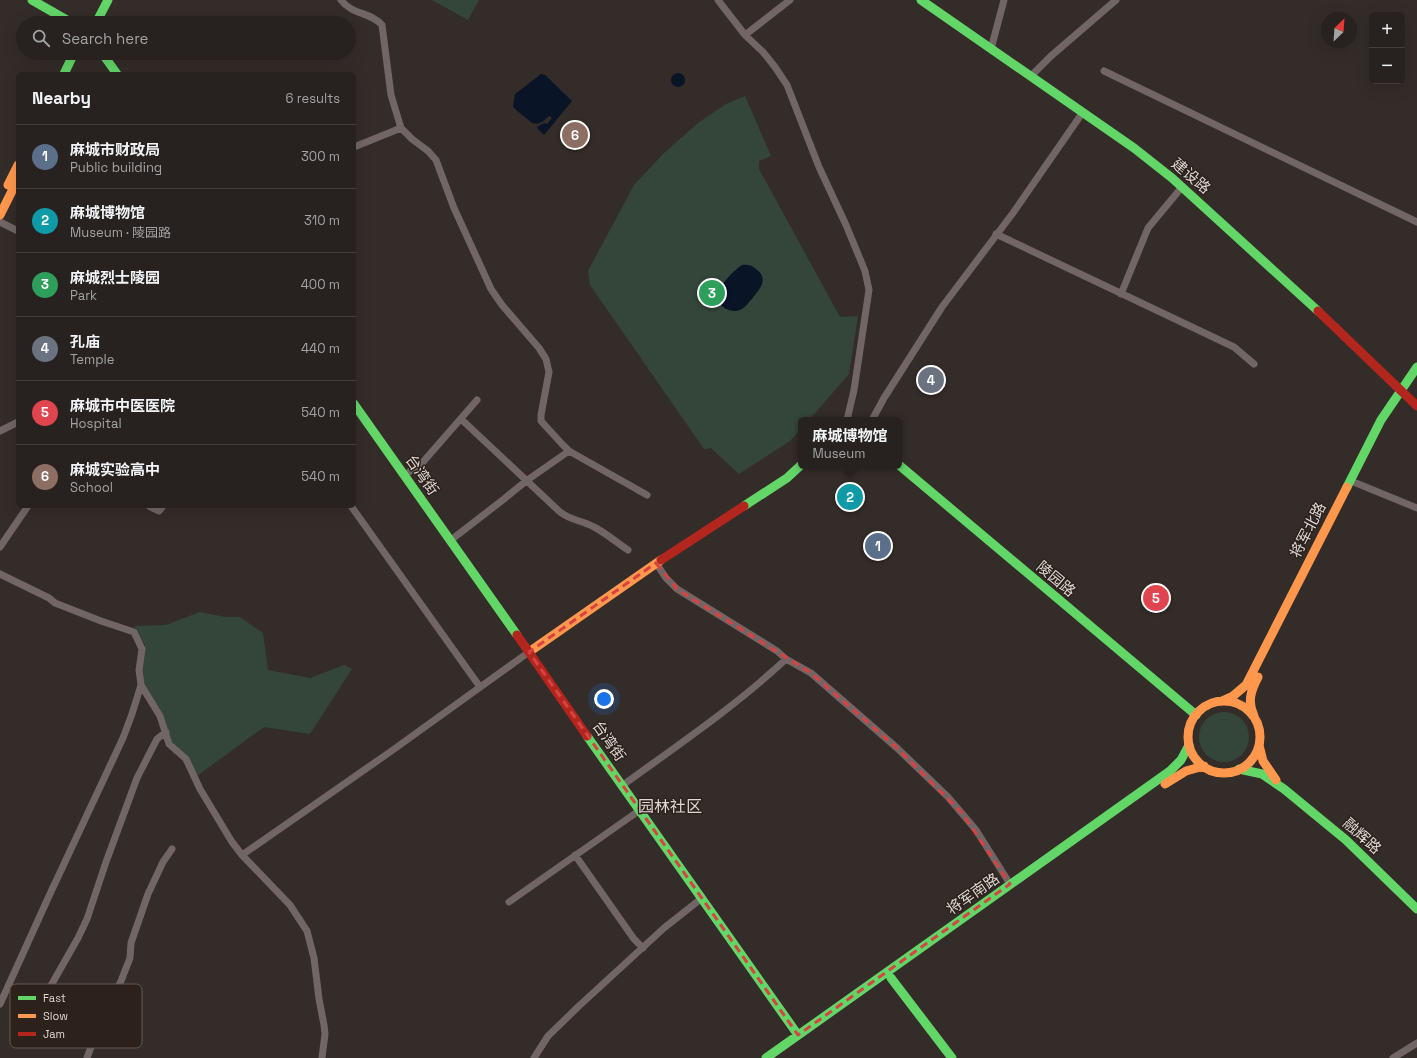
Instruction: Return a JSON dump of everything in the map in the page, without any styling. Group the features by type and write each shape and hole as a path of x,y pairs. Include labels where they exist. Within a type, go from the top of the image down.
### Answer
{"main road":[{"path":"32,0 60,16"},
{"path":"93,16 101,0"},
{"path":"100,16 108,0"},
{"name":"建设路","path":"921,0 1134,148 1182,187 1301,295 1417,406"},
{"path":"65,72 71,60"},
{"path":"71,72 77,60"},
{"path":"107,60 116,72"},
{"path":"0,201 16,169"},
{"path":"0,215 16,183"},
{"name":"将军北路","path":"1254,716 1250,709 1249,701 1252,688 1356,483 1417,367"},
{"name":"将军北路","path":"1222,701 1233,696 1246,685 1350,478 1381,420 1417,380"},
{"name":"台湾街","path":"356,409 451,540 798,1035"},
{"path":"529,652 656,563 787,478 798,468"},
{"name":"陵园路","path":"902,468 1196,715"},
{"path":"1222,701 1234,702 1250,712 1257,722 1260,733 1257,751 1250,761 1235,771 1222,772 1209,769 1195,757 1189,745 1188,732 1196,715 1205,707 1222,701"},
{"name":"将军南路","path":"766,1058 1170,771 1181,760 1189,745"},
{"path":"1259,746 1266,767 1284,789"},
{"name":"将军南路","path":"779,1058 1170,780 1186,771 1204,766"},
{"path":"1239,769 1262,774 1284,789"},
{"name":"融辉路","path":"1284,789 1346,840 1417,908"},
{"path":"891,978 952,1058"}],"street":[{"path":"341,0 346,7 373,18 379,21 382,25 391,95 401,128 412,139 428,151 436,160 454,208 491,289 502,305 539,348 546,359 549,372 541,421 569,451 647,496"},
{"path":"718,0 745,35 763,52 787,85 819,167 856,246 866,276 869,290 854,390 848,417"},
{"path":"745,35 790,0"},
{"path":"991,48 1004,0"},
{"path":"1031,76 1051,56 1116,0"},
{"path":"1104,71 1417,222"},
{"path":"874,417 884,398 942,307 1012,213 1083,112"},
{"path":"356,146 401,128"},
{"path":"1121,294 1148,228 1182,187"},
{"path":"0,222 16,230"},
{"path":"996,234 1234,347 1254,364"},
{"path":"405,475 423,462 477,400"},
{"path":"460,419 568,518 596,527 628,550"},
{"path":"0,430 16,423"},
{"path":"451,540 526,480 569,451"},
{"path":"1356,483 1417,508"},
{"path":"0,547 27,508"},
{"path":"351,508 480,687"},
{"path":"656,563 666,578 677,589 777,651 786,659 811,673 898,748 948,797 976,830 1010,884"},
{"path":"0,574 49,598 55,603 134,632 142,649 139,670 141,685 160,716 169,744 186,759 200,789 232,842 242,855 290,905 307,931 314,958 324,1025 325,1034 322,1058"},
{"path":"242,855 390,752 529,652"},
{"path":"623,785 734,704 763,681 786,659"},
{"path":"0,1004 48,896 123,738 141,685"},
{"path":"52,984 87,919 137,778 157,739 166,732"},
{"path":"509,902 640,810"},
{"path":"120,984 130,958 131,943 148,894 161,867 172,849"},
{"path":"576,855 634,939 643,948"},
{"path":"534,1058 548,1036 664,928 702,898"},
{"path":"1393,1058 1417,1043"},
{"path":"87,1058 91,1048"}],"highlighted area":[{"path":"656,563 677,589 811,673 897,748 962,813 1010,884 798,1035 529,652"}],"green space":[{"path":"432,0 479,0 468,20"},
{"path":"745,96 771,156 759,161 759,169 840,317 858,316 849,374 812,417 798,417 798,432 790,441 739,474 711,448 704,449 590,285 588,271 634,185 663,154 698,123 726,104"},
{"path":"200,612 225,617 240,617 263,633 268,670 310,678 344,665 352,669 310,734 264,727 197,776 172,745 144,685 141,675 145,645 134,626 166,625"},
{"path":"1219,712 1229,712 1242,719 1249,732 1249,742 1242,755 1229,762 1219,762 1210,758 1203,751 1199,742 1199,732 1203,723 1210,716"}],"water":[{"path":"678,73 683,75 685,80 683,85 678,87 673,85 671,80 673,75"},
{"path":"541,74 545,75 572,101 544,135 537,128 545,123 547,124 552,118 549,116 542,122 537,124 532,123 513,106 515,94"},
{"path":"742,265 750,265 760,273 763,281 762,284 745,307 736,311 727,310 719,301 719,290 728,278"}],"traffic: fast":[{"path":"32,0 60,16"},
{"path":"100,16 108,0"},
{"path":"921,0 1134,148 1172,178 1318,311"},
{"path":"65,72 71,60"},
{"path":"107,60 116,72"},
{"path":"1347,487 1381,420 1417,367"},
{"path":"356,407 517,635"},
{"path":"744,506 787,478 798,468"},
{"path":"902,468 1196,715"},
{"path":"587,736 798,1035"},
{"path":"766,1058 1170,771 1181,760 1189,745"},
{"path":"1239,769 1262,774 1284,789 1346,840 1417,909"},
{"path":"891,978 952,1058"}],"traffic: slow":[{"path":"8,185 16,169"},
{"path":"0,215 16,183"},
{"path":"1222,701 1233,696 1246,685 1347,487"},
{"path":"529,652 661,560"},
{"path":"1254,716 1250,701 1253,687 1258,677"},
{"path":"1224,701 1244,707 1254,717 1260,737 1254,757 1244,767 1224,773 1204,767 1194,757 1188,737 1194,717 1204,707 1224,701"},
{"path":"1259,745 1263,761 1276,780"},
{"path":"1165,784 1186,771 1204,766"}],"traffic: jam":[{"path":"1318,311 1417,406"},
{"path":"661,560 744,506"},
{"path":"517,635 587,736"}],"place":[{"name":"麻城实验高中","path":"575,135"},
{"name":"麻城烈士陵园","path":"712,293"},
{"name":"孔庙","path":"931,380"},
{"name":"麻城博物馆","path":"850,497"},
{"name":"麻城市财政局","path":"878,546"},
{"name":"麻城市中医医院","path":"1156,598"}],"district":[{"name":"园林社区","path":"670,806"}]}
